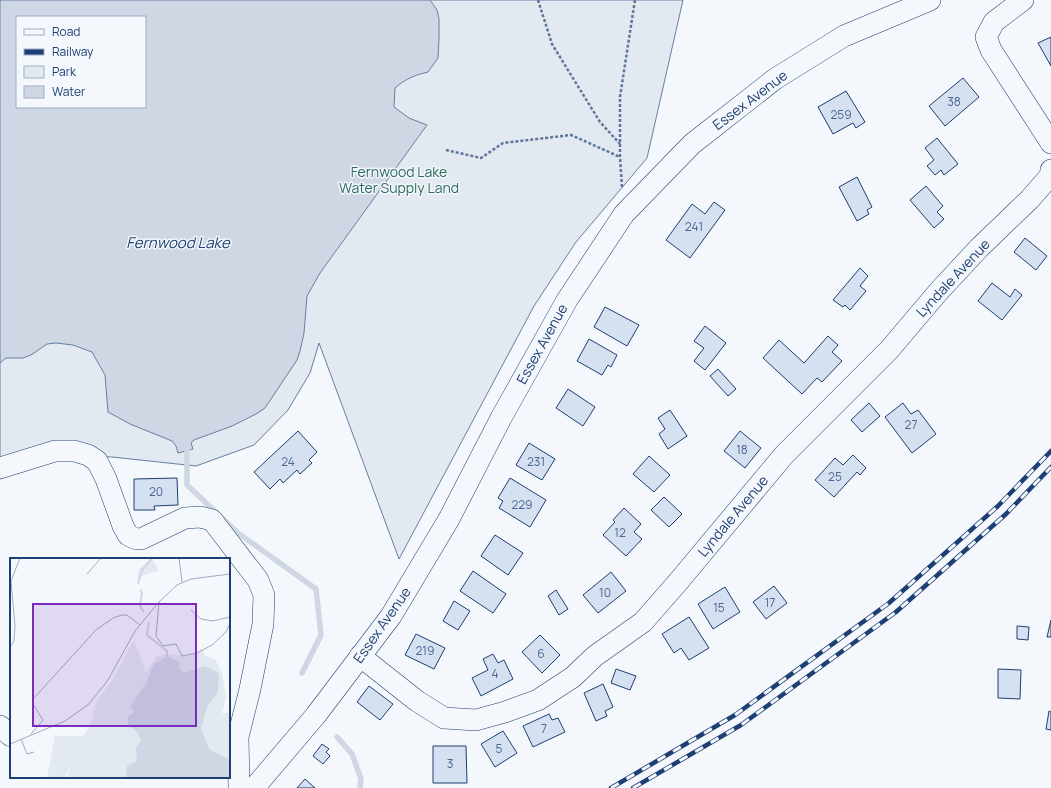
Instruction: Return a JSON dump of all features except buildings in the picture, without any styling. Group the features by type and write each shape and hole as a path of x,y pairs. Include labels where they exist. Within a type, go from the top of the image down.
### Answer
{"street":[{"name":"Essex Avenue","path":"254,788 316,715 391,616 449,519 501,418 567,300 624,214 692,144 775,79 844,36 930,0"},
{"path":"1023,0 994,22 986,37 991,50 1051,143"},
{"name":"Lyndale Avenue","path":"360,656 417,701 444,718 476,720 505,712 538,700 573,677 595,656 643,622 784,456 889,350 938,291 979,248 1030,199 1050,176 1051,170"},
{"path":"0,468 55,451 74,451 88,454 97,462 106,479 123,526 128,534 136,539 142,539 185,518 200,517 212,520 258,580 264,595 263,624 250,689 238,737 239,788"},
{"path":"0,726 10,735"}],"path":[{"path":"538,0 552,44 600,122 620,144"},
{"path":"624,214 620,157 620,97 636,0"},
{"path":"446,150 481,158 503,143 571,136 620,157"}],"green space":[{"name":"Fernwood Lake Water Supply Land","path":"0,0 683,0 647,158 576,242 534,306 399,559 319,343 310,373 288,410 254,445 196,466 112,457 56,454 0,479"}],"water":[{"name":"Fernwood Lake","path":"0,0 430,0 437,10 439,19 438,58 428,72 410,78 395,88 394,107 409,118 427,125 320,273 307,296 304,333 297,360 265,408 232,426 194,440 191,443 193,449 178,453 176,446 172,441 130,424 108,412 105,375 92,352 73,345 56,343 47,344 31,355 23,358 6,358 0,363"}],"waterway":[{"path":"187,444 187,485 238,533 316,589 321,635 302,673"},
{"path":"337,737 352,754 361,779 360,788"}],"railway":[{"path":"611,788 735,715 889,603 998,506 1051,451"},
{"path":"633,788 741,725 896,612 1006,514 1051,467"}]}
